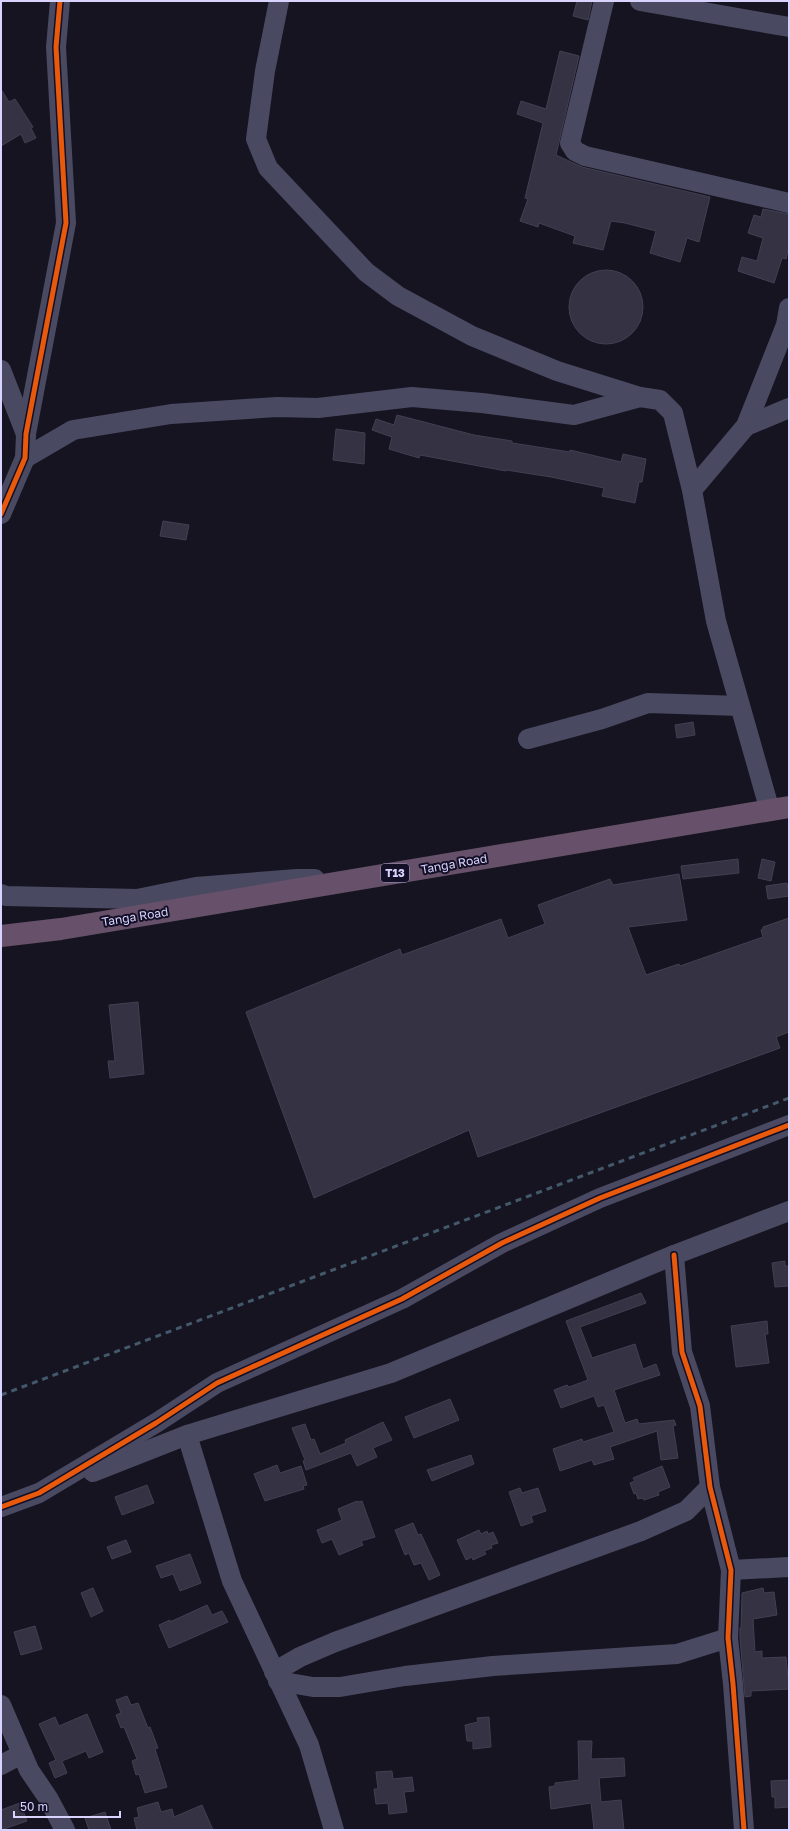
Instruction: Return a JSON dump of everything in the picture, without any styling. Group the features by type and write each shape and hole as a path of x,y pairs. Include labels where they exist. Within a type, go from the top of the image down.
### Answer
{"highway":[{"name":"Tanga Road","path":"1,936 61,929 779,809"}],"street":[{"path":"1,514 25,458 26,434 66,223 56,47 60,1"},
{"path":"279,1 265,71 256,139 268,168 366,272 398,296 472,336 557,371 640,397 660,400 673,413 692,490 716,620 740,706 779,809"},
{"path":"604,1 570,143 575,151 585,156 789,203"},
{"path":"640,1 789,27"},
{"path":"692,490 746,426 786,325 789,308"},
{"path":"1,370 26,434"},
{"path":"25,458 74,430 171,414 277,407 318,408 412,397 482,403 574,415 640,397"},
{"path":"746,426 789,408"},
{"path":"528,739 602,719 648,703 740,706"},
{"path":"1,894 6,896 137,900 196,887 297,879 361,879"},
{"path":"39,1493 156,1423 216,1383 402,1299 502,1244 600,1198 789,1125"},
{"path":"1,1508 187,1435 391,1373 674,1255 789,1211"},
{"path":"674,1255 682,1352 700,1406 710,1487 731,1570 728,1638 744,1830"},
{"path":"187,1435 232,1582 309,1745 334,1830"},
{"path":"276,1676 300,1657 335,1642 641,1531 686,1511 710,1487"},
{"path":"731,1570 789,1567"},
{"path":"276,1676 313,1687 340,1687 399,1676 493,1666 678,1654 728,1638"},
{"path":"1,1705 29,1770 48,1798 66,1830"},
{"path":"1,1765 22,1754"}],"building":[{"path":"577,1 592,1 588,20 573,16"},
{"path":"560,51 579,56 556,155 582,167 710,197 699,242 687,238 680,262 650,253 656,231 625,223 611,221 603,250 573,243 575,236 539,223 538,227 520,221 528,199 525,198 543,123 517,114 521,101 546,109"},
{"path":"1,89 9,102 15,99 33,127 31,128 36,138 25,143 21,134 1,146"},
{"path":"763,209 789,214 789,246 786,259 782,258 774,283 738,271 742,257 757,261 763,238 748,233 754,215 761,217"},
{"path":"599,270 613,270 627,276 637,286 643,300 641,321 637,328 627,338 613,344 599,344 585,338 575,328 569,314 569,300 575,286 585,276"},
{"path":"397,415 474,435 512,441 512,443 570,452 570,450 621,462 623,454 646,459 642,482 639,482 635,503 602,496 604,488 551,477 506,471 420,455 419,458 389,449 392,437 372,430 376,419 394,425"},
{"path":"336,429 365,433 364,464 333,460"},
{"path":"163,521 189,525 186,540 160,536"},
{"path":"693,722 695,735 677,738 675,725"},
{"path":"738,859 739,873 683,879 681,866"},
{"path":"762,859 775,862 771,881 758,878"},
{"path":"679,874 687,920 628,927 646,975 679,964 680,966 763,937 761,930 763,927 789,918 789,1032 776,1037 780,1048 478,1157 469,1130 314,1198 246,1012 400,949 402,955 501,919 508,938 545,924 538,905 610,879 613,885"},
{"path":"787,883 789,896 768,899 766,886"},
{"path":"138,1002 144,1074 110,1078 108,1061 115,1061 109,1005"},
{"path":"785,1261 785,1266 789,1266 789,1286 775,1287 772,1263"},
{"path":"641,1293 646,1303 580,1327 592,1358 635,1344 643,1369 656,1364 660,1375 614,1390 625,1423 637,1419 639,1424 674,1420 676,1425 673,1426 678,1458 661,1460 657,1431 610,1447 614,1459 594,1465 592,1460 560,1471 553,1449 582,1439 583,1442 614,1432 604,1405 598,1407 594,1396 561,1408 554,1390 567,1385 569,1387 588,1380 566,1321"},
{"path":"767,1321 768,1334 765,1334 769,1363 736,1367 731,1326"},
{"path":"450,1399 459,1420 414,1438 405,1417"},
{"path":"383,1422 392,1440 373,1448 377,1457 357,1466 351,1453 306,1470 303,1461 305,1460 292,1428 305,1424 311,1440 314,1439 320,1454 346,1443 345,1440"},
{"path":"471,1455 474,1464 432,1481 427,1470"},
{"path":"277,1465 280,1473 301,1466 307,1485 303,1486 304,1489 265,1501 254,1474"},
{"path":"662,1466 670,1487 658,1492 659,1495 644,1500 643,1498 638,1499 636,1493 634,1494 630,1483 635,1481 633,1478"},
{"path":"147,1485 154,1503 122,1515 115,1497"},
{"path":"520,1488 522,1493 538,1488 546,1511 531,1516 533,1522 521,1526 509,1492"},
{"path":"357,1501 362,1501 375,1537 361,1541 363,1545 339,1555 332,1539 322,1543 317,1530 342,1520 338,1509"},
{"path":"413,1523 418,1535 421,1534 440,1575 429,1580 421,1563 414,1565 409,1553 405,1555 395,1530"},
{"path":"479,1530 481,1534 487,1531 488,1534 493,1532 498,1543 491,1545 492,1548 484,1551 486,1554 473,1560 472,1557 466,1560 457,1540"},
{"path":"126,1540 131,1552 112,1559 107,1547"},
{"path":"190,1554 201,1583 180,1591 173,1574 161,1578 156,1566"},
{"path":"93,1588 103,1611 91,1617 81,1593"},
{"path":"763,1588 764,1593 774,1592 777,1615 753,1619 755,1652 762,1651 762,1658 786,1657 789,1689 751,1691 751,1696 745,1697 740,1638 742,1593"},
{"path":"207,1605 212,1615 222,1611 228,1622 169,1648 159,1625 170,1620 170,1622"},
{"path":"35,1626 42,1649 21,1655 14,1632"},
{"path":"127,1696 131,1705 138,1703 148,1728 150,1727 158,1748 155,1749 167,1787 145,1793 139,1774 136,1775 132,1761 137,1759 124,1727 121,1728 116,1715 121,1713 116,1700"},
{"path":"87,1714 103,1752 89,1758 86,1751 62,1761 67,1773 55,1778 49,1763 56,1760 39,1724 55,1717 59,1726"},
{"path":"489,1717 491,1747 473,1749 473,1741 467,1741 465,1725 478,1722 477,1718"},
{"path":"578,1741 592,1741 591,1759 624,1758 625,1776 599,1778 601,1802 621,1800 624,1830 594,1830 591,1803 551,1809 549,1787 555,1786 555,1783 579,1780"},
{"path":"392,1771 393,1779 412,1777 414,1791 404,1792 407,1812 389,1814 388,1803 376,1804 374,1789 378,1789 376,1772"},
{"path":"789,1780 789,1807 775,1808 775,1797 772,1797 771,1781"},
{"path":"158,1802 161,1812 172,1809 174,1817 202,1805 213,1830 137,1830 134,1818 139,1817 137,1808"},
{"path":"20,1803 27,1821 1,1830 1,1810"},
{"path":"105,1812 111,1830 89,1830 85,1818"}],"railway":[{"path":"1,1395 789,1098"}],"cycle path":[{"path":"1,514 25,458 26,434 66,223 56,47 60,1"},
{"path":"1,1507 39,1493 156,1423 217,1383 402,1299 502,1243 600,1198 789,1125"},
{"path":"674,1255 682,1352 700,1406 710,1487 731,1570 728,1638 744,1830"}]}
